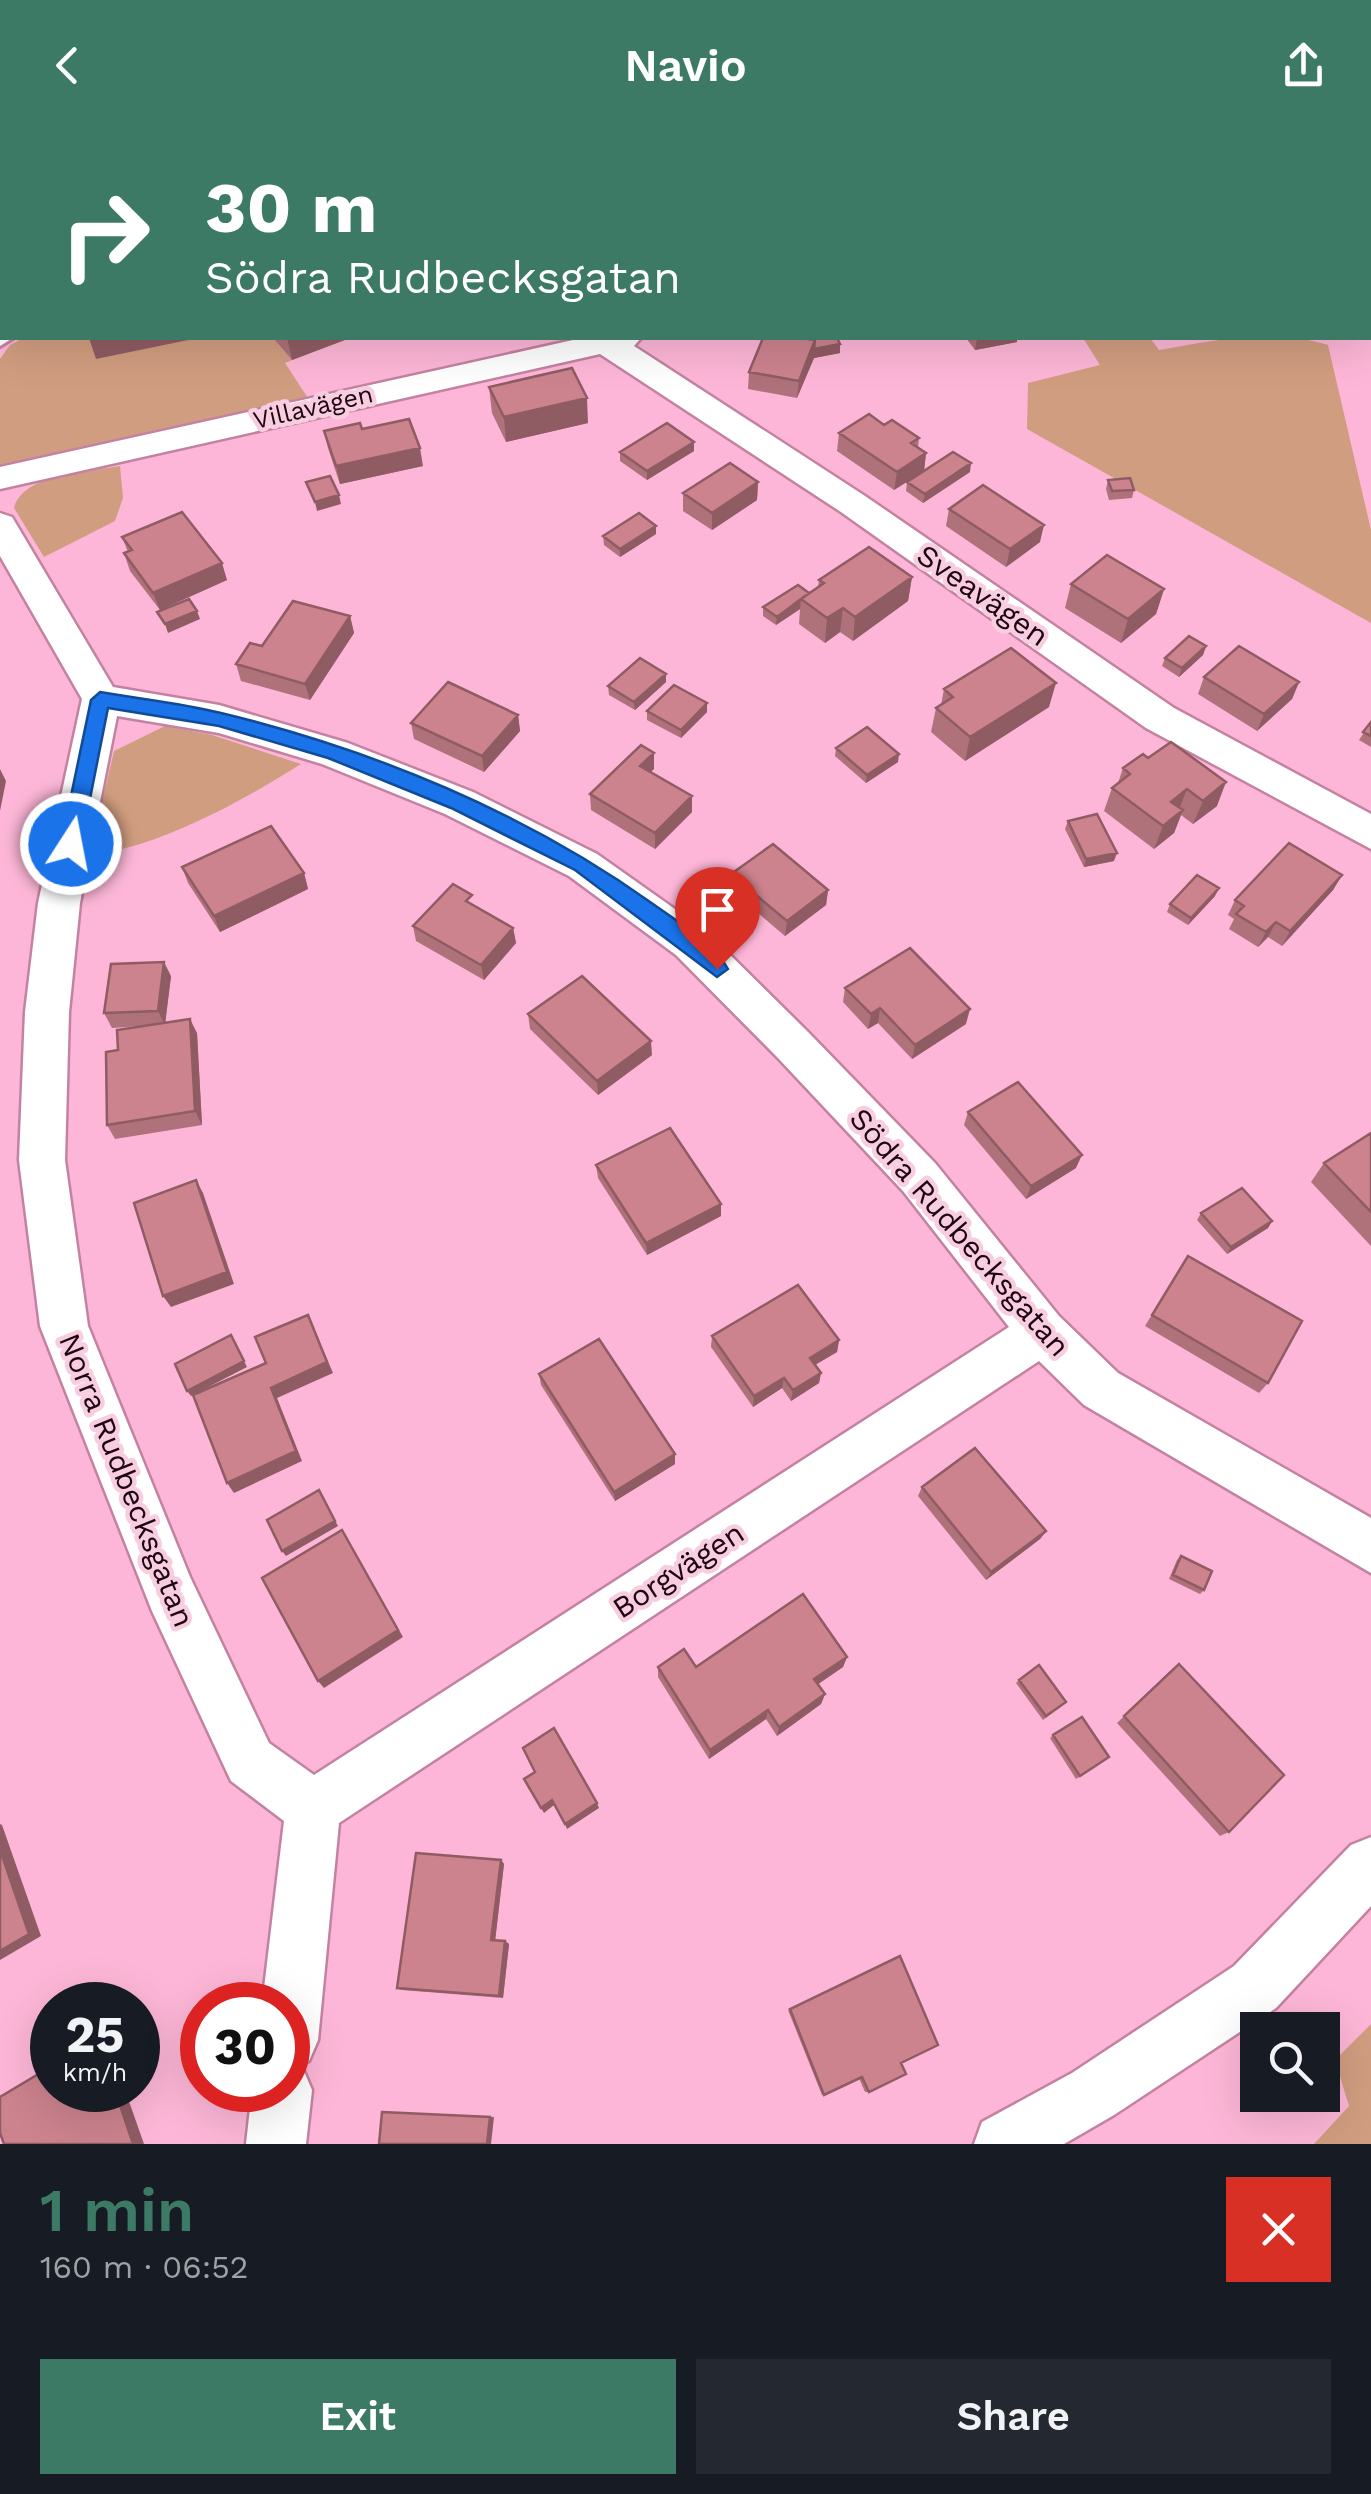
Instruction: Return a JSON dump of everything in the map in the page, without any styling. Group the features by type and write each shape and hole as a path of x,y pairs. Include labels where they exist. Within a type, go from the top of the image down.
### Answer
{"street":[{"name":"Villavägen","path":"0,478 615,340"},
{"name":"Sveavägen","path":"615,340 1160,718 1371,833"},
{"path":"0,525 100,700"},
{"name":"Södra Rudbecksgatan","path":"100,700 219,719 334,753 458,802 582,864 692,943 794,1045 919,1177 1042,1332 1101,1389 1371,1547"},
{"name":"Norra Rudbecksgatan","path":"100,700 58,902 47,1012 42,1160 64,1326 170,1593 250,1762 314,1808"},
{"name":"Borgvägen","path":"314,1808 1042,1332"},
{"path":"294,1982 314,1808"},
{"path":"1004,2144 1093,2094 1255,1987 1371,1865"},
{"path":"276,2144 280,2112"}],"shaded area":[{"path":"19,340 275,340 292,360 285,363 308,398 0,470 0,359"},
{"path":"1084,340 1152,340 1159,350 1222,340 1307,340 1328,345 1371,530 1371,623 1027,429 1028,383 1100,365"},
{"path":"120,466 123,498 115,521 44,557 14,508 20,496 59,476"},
{"path":"165,726 212,735 301,764 227,807 172,833 90,855 114,751"},
{"path":"1371,2024 1371,2144 1314,2144 1349,2106 1340,2076 1340,2055"}],"building":[{"path":"762,340 815,340 799,381 749,372"},
{"path":"815,340 838,340 840,344 814,349"},
{"path":"572,368 587,398 504,417 489,387"},
{"path":"869,414 884,425 892,420 919,438 911,443 926,453 897,472 839,433"},
{"path":"409,419 420,448 336,466 324,431 360,423 362,429"},
{"path":"667,423 694,442 647,471 620,452"},
{"path":"953,452 971,463 925,494 907,482"},
{"path":"730,463 758,482 712,513 683,493"},
{"path":"330,476 339,495 315,502 306,482"},
{"path":"1130,478 1134,490 1112,491 1108,480"},
{"path":"983,485 1044,525 1010,549 949,509"},
{"path":"182,512 222,563 153,593 124,553 132,550 122,537"},
{"path":"639,513 656,526 620,549 603,536"},
{"path":"869,547 912,577 855,617 843,608 827,618 801,599 824,583 819,580"},
{"path":"1107,555 1164,589 1128,619 1071,584"},
{"path":"798,585 809,593 777,617 763,607"},
{"path":"189,599 197,611 165,624 157,612"},
{"path":"293,601 350,616 305,684 236,664 250,643 262,646"},
{"path":"1189,636 1206,646 1182,668 1165,658"},
{"path":"1239,646 1299,682 1264,714 1204,677"},
{"path":"1011,648 1056,683 970,737 936,708 953,697 944,689"},
{"path":"640,658 666,674 634,702 608,686"},
{"path":"448,682 518,715 482,756 411,723"},
{"path":"674,685 707,703 681,730 647,711"},
{"path":"867,727 899,754 867,775 836,748"},
{"path":"1171,742 1226,782 1203,801 1187,789 1171,802 1183,810 1163,826 1112,788 1130,774 1123,768 1143,754 1148,758"},
{"path":"641,745 654,753 640,766 692,796 655,833 590,794"},
{"path":"1097,814 1117,853 1086,859 1068,821"},
{"path":"271,826 304,873 214,916 182,867"},
{"path":"1289,843 1342,875 1290,931 1276,922 1266,932 1236,914 1244,906 1235,900"},
{"path":"773,844 828,890 787,921 731,874"},
{"path":"1197,875 1219,888 1191,918 1170,904"},
{"path":"453,884 472,895 466,901 513,928 481,965 413,926"},
{"path":"910,948 970,1009 915,1045 880,1008 871,1014 845,988"},
{"path":"164,962 158,1011 104,1013 111,964"},
{"path":"582,976 651,1041 597,1081 528,1014"},
{"path":"190,1019 195,1111 107,1125 106,1052 118,1050 117,1030"},
{"path":"1018,1082 1082,1155 1031,1186 968,1112"},
{"path":"670,1128 721,1204 646,1243 596,1165"},
{"path":"1371,1133 1371,1212 1324,1163"},
{"path":"196,1180 227,1272 163,1296 134,1203"},
{"path":"1242,1188 1272,1221 1231,1247 1201,1213"},
{"path":"1188,1256 1302,1321 1268,1383 1152,1315"},
{"path":"798,1285 839,1340 810,1358 821,1373 793,1390 784,1378 754,1396 712,1336"},
{"path":"308,1315 327,1362 271,1388 296,1451 227,1483 193,1395 266,1363 255,1337"},
{"path":"231,1335 244,1361 187,1391 175,1364"},
{"path":"599,1339 675,1454 614,1492 539,1374"},
{"path":"975,1448 1046,1531 991,1572 922,1487"},
{"path":"319,1490 335,1521 282,1551 267,1520"},
{"path":"342,1530 398,1630 318,1681 262,1578"},
{"path":"1181,1556 1212,1571 1204,1590 1173,1575"},
{"path":"803,1594 847,1657 814,1679 825,1694 779,1727 768,1710 710,1750 658,1667 684,1649 696,1667"},
{"path":"1179,1664 1284,1775 1229,1832 1124,1716"},
{"path":"1039,1665 1066,1702 1046,1716 1019,1680"},
{"path":"1082,1717 1109,1757 1080,1776 1053,1735"},
{"path":"554,1728 597,1803 565,1824 552,1800 541,1808 524,1779 535,1772 523,1748"},
{"path":"0,1850 29,1934 0,1951"},
{"path":"416,1853 501,1860 491,1940 505,1941 499,1996 397,1988"},
{"path":"900,1956 938,2045 901,2063 906,2074 869,2092 862,2077 824,2095 790,2009"},
{"path":"30,2079 30,2112 122,2112 133,2144 4,2144 0,2133 0,2097"},
{"path":"382,2112 490,2117 487,2144 379,2144"}],"route":[{"path":"71,844 100,700 219,719 334,753 458,802 582,864 692,943 717,969"}]}
